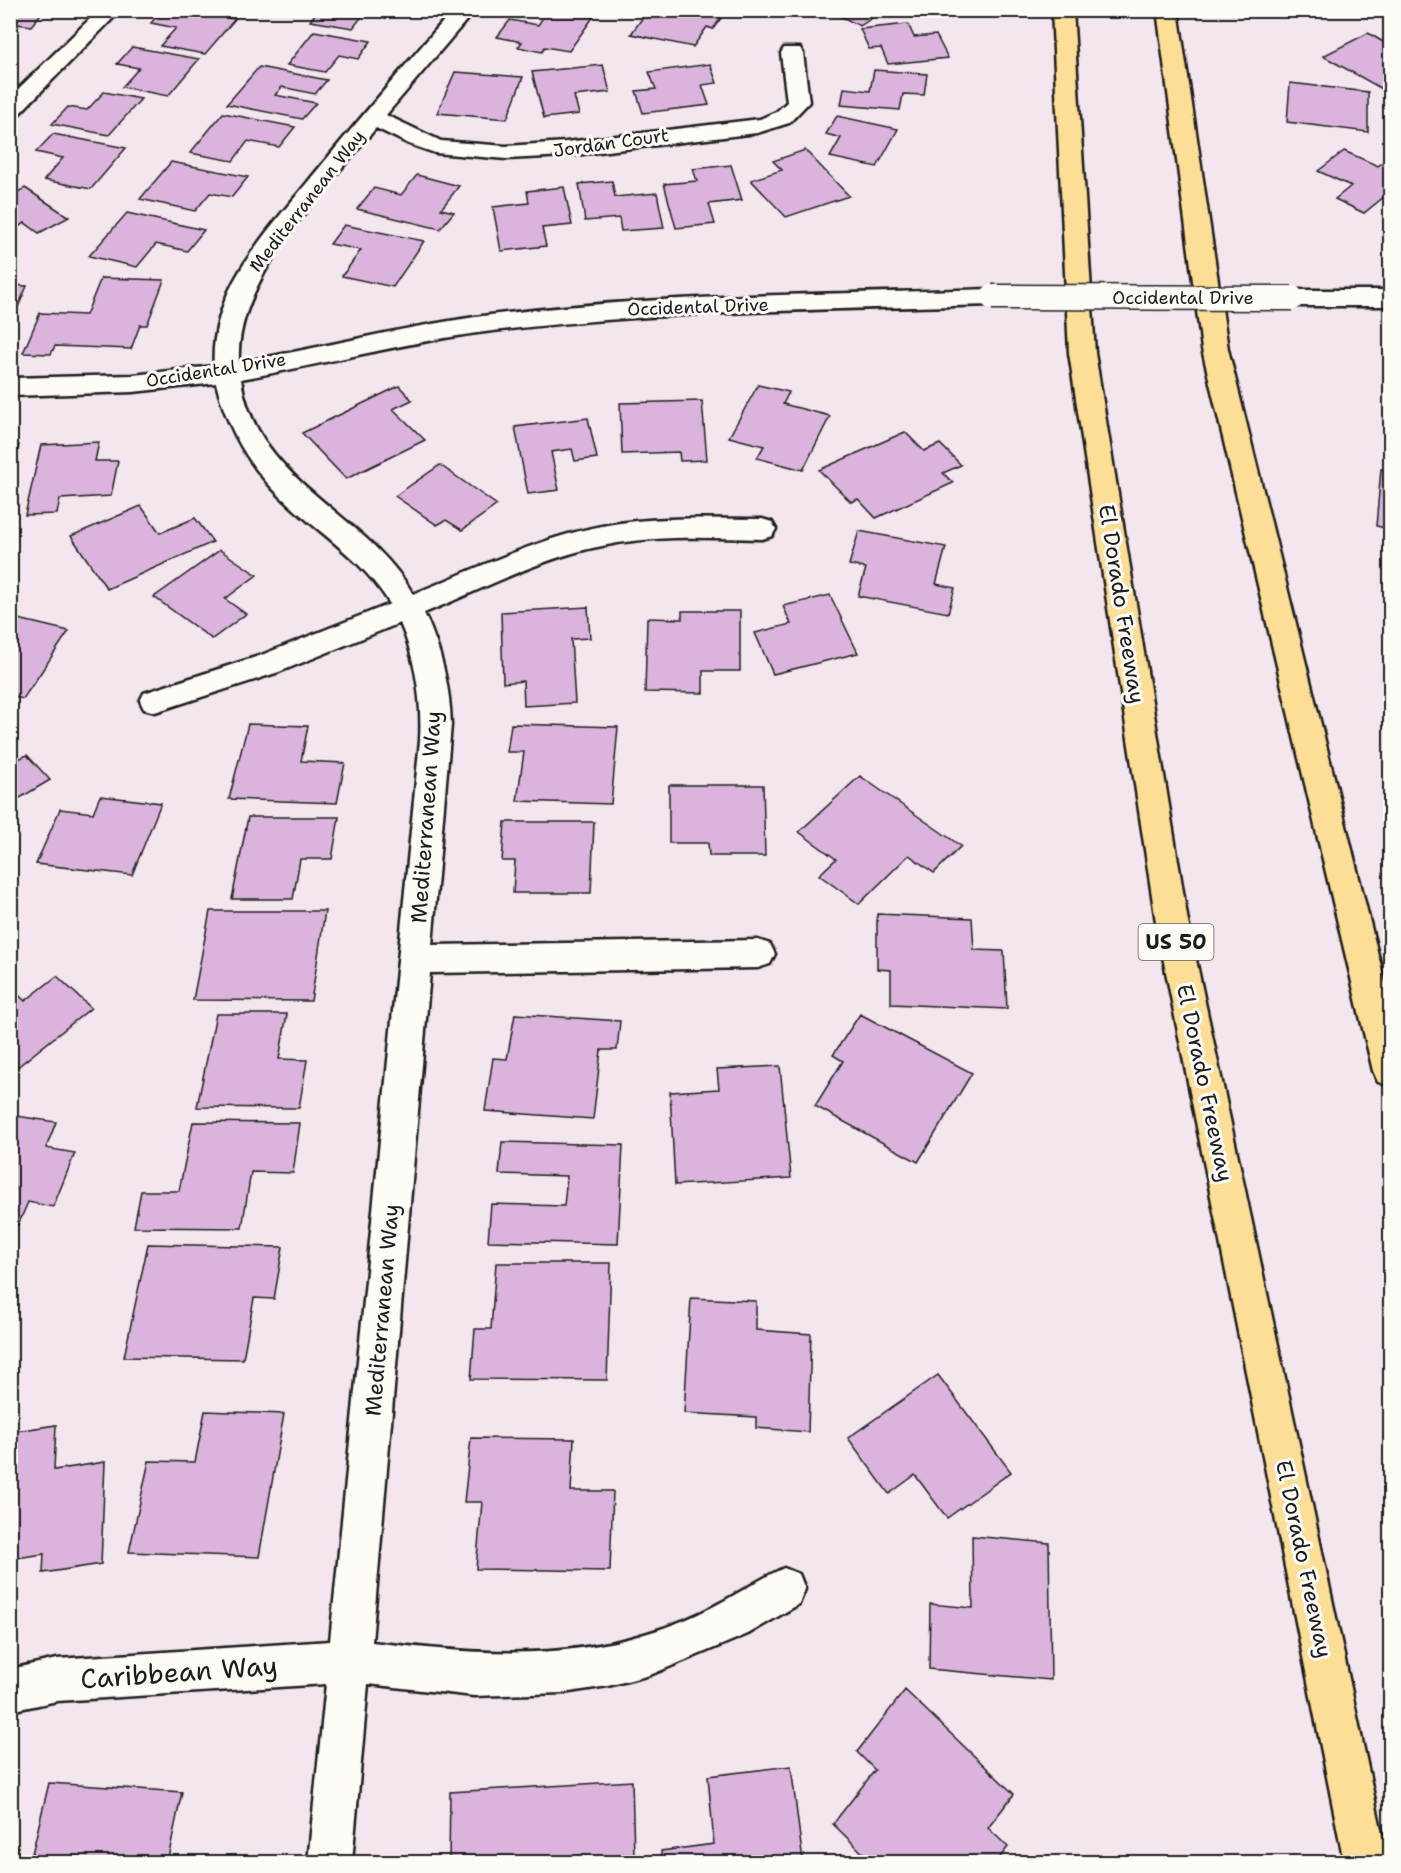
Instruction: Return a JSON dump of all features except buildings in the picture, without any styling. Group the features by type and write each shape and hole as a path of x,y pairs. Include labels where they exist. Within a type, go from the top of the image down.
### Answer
{"highway":[{"name":"El Dorado Freeway","path":"1062,10 1082,353 1172,922 1366,1863"},
{"path":"1167,10 1215,349 1390,1071"}],"street":[{"path":"10,110 111,10"},
{"name":"Mediterranean Way","path":"330,1863 415,959 435,698 426,655 407,608 381,570 351,538 299,499 269,469 248,438 233,404 227,372 228,337 236,304 250,273 372,117 465,10"},
{"name":"Jordan Court","path":"372,117 439,148 485,153 557,152 686,133 761,125 779,120 793,110 798,102 792,53"},
{"name":"Occidental Drive","path":"10,387 125,384 227,372 375,341 570,314 667,308 992,297 1390,298"},
{"path":"155,701 269,664 554,549 606,535 678,528 762,529"},
{"path":"415,959 758,954"},
{"path":"349,1661 474,1675 563,1672 608,1665 650,1654 734,1619 784,1589"},
{"name":"Caribbean Way","path":"10,1690 57,1680 349,1661"}]}
